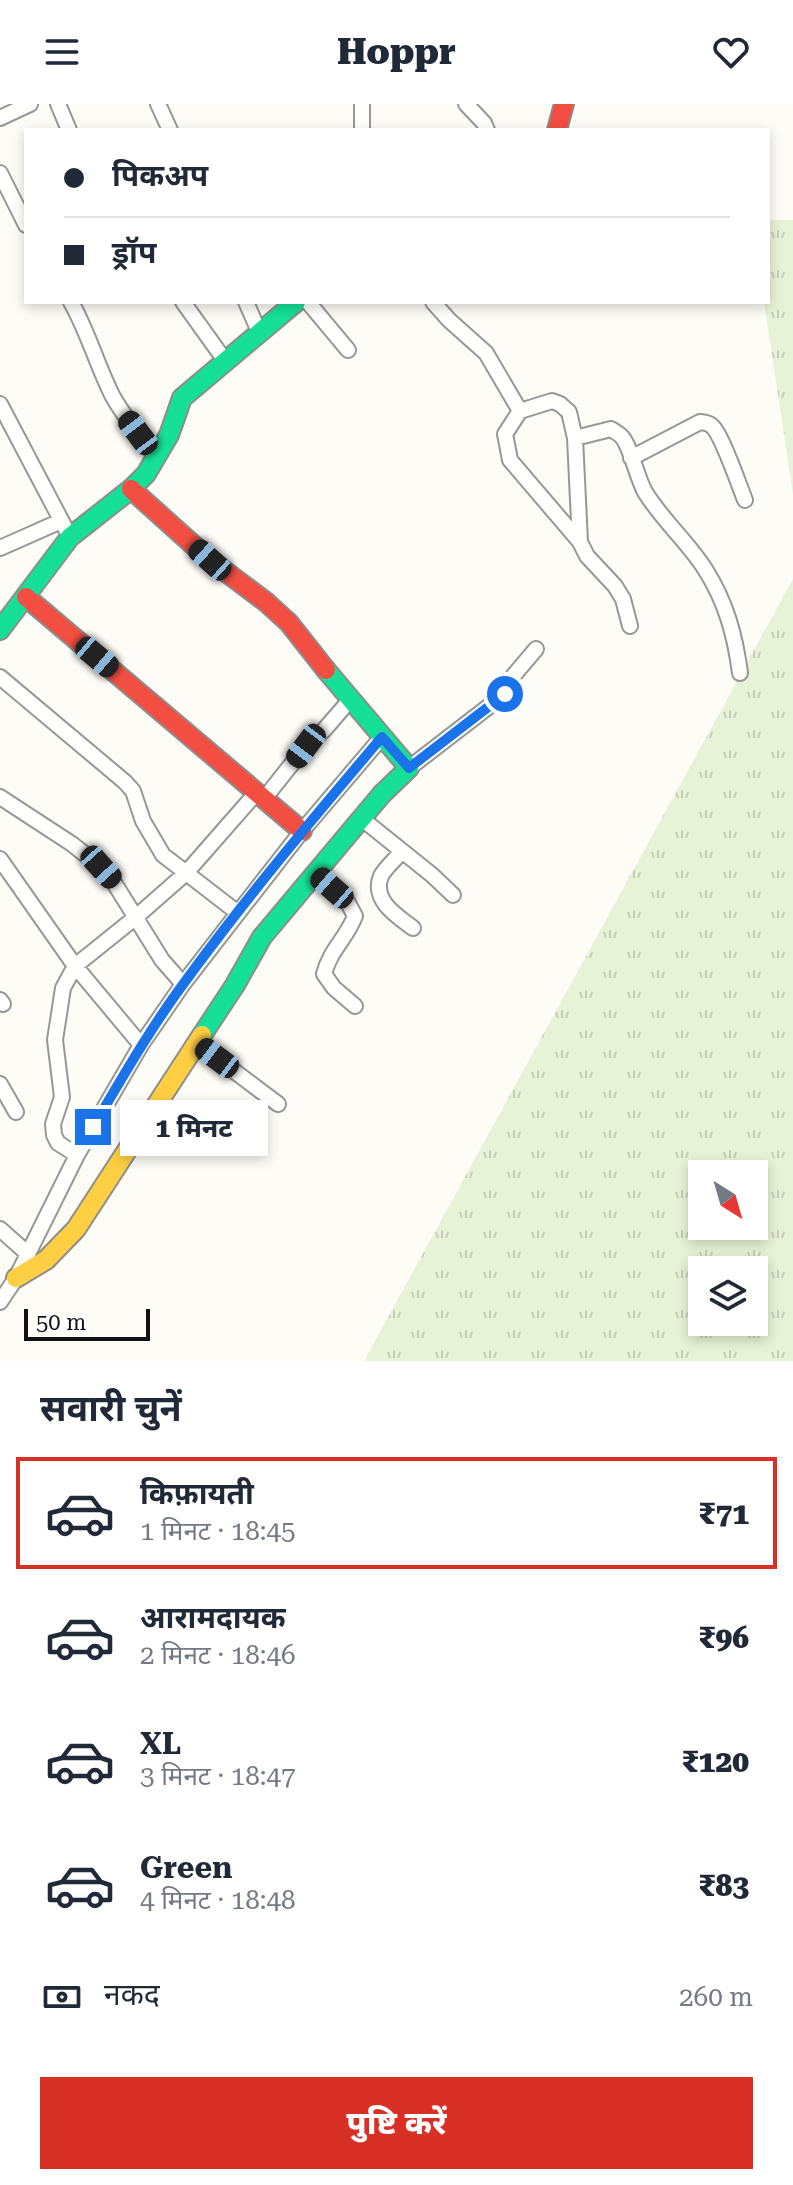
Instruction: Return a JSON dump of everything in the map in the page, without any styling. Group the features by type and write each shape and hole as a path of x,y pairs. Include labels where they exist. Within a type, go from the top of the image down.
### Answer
{"street":[{"path":"0,118 30,104"},
{"path":"58,104 68,128"},
{"path":"158,104 169,128"},
{"path":"362,104 362,128"},
{"path":"466,104 486,128"},
{"path":"0,173 24,221"},
{"path":"72,304 115,400 156,457"},
{"path":"184,304 226,362"},
{"path":"247,304 260,334"},
{"path":"0,548 66,529 131,489 146,474 169,435 182,398 294,304"},
{"path":"310,304 348,350"},
{"path":"435,304 486,353 520,411"},
{"path":"580,542 575,438 569,412 552,401 520,411 505,434 510,460 615,586 623,599 630,626"},
{"path":"0,404 66,529"},
{"path":"631,458 700,422 707,423 721,438 745,500"},
{"path":"575,438 611,429 628,445 645,492 705,569 723,604 734,633 740,673"},
{"path":"131,489 210,560 289,623 409,768"},
{"path":"0,630 26,597 66,529"},
{"path":"26,597 302,831"},
{"path":"16,1278 46,1261 66,1242 83,1219 235,985 262,937 382,794 409,768 505,694 514,675 536,649"},
{"path":"0,677 125,782 133,791 143,821 163,855 238,913"},
{"path":"77,1155 58,1143 53,1124 62,1097 55,1040 57,1021 63,988 75,966 186,873 350,700"},
{"path":"0,1302 16,1278 77,1155 141,1045 183,984 302,831 382,737"},
{"path":"0,797 101,867 162,960 183,984"},
{"path":"361,818 453,895"},
{"path":"402,851 381,875 379,888 383,902 390,911 413,928"},
{"path":"0,859 75,966 141,1045"},
{"path":"315,874 348,903 355,916 328,959 324,974 334,988 355,1006"},
{"path":"197,1043 278,1104"},
{"path":"0,1084 16,1112"},
{"path":"0,1229 28,1254"}],"green space":[{"path":"770,220 793,220 793,494 764,304 770,304"},
{"path":"793,579 793,1361 364,1361"}],"traffic: fast":[{"path":"0,630 70,537 146,474 169,435 182,398 294,304"},
{"path":"202,1035 262,937 382,794 409,768 326,670"}],"traffic: slow":[{"path":"16,1278 46,1260 76,1229 202,1035"}],"traffic: jam":[{"path":"558,128 564,104"},
{"path":"131,489 210,560 289,623 326,670"},
{"path":"26,597 302,831"}],"route":[{"path":"93,1127 141,1045 183,984 302,831 382,737 409,768 505,694"}]}
